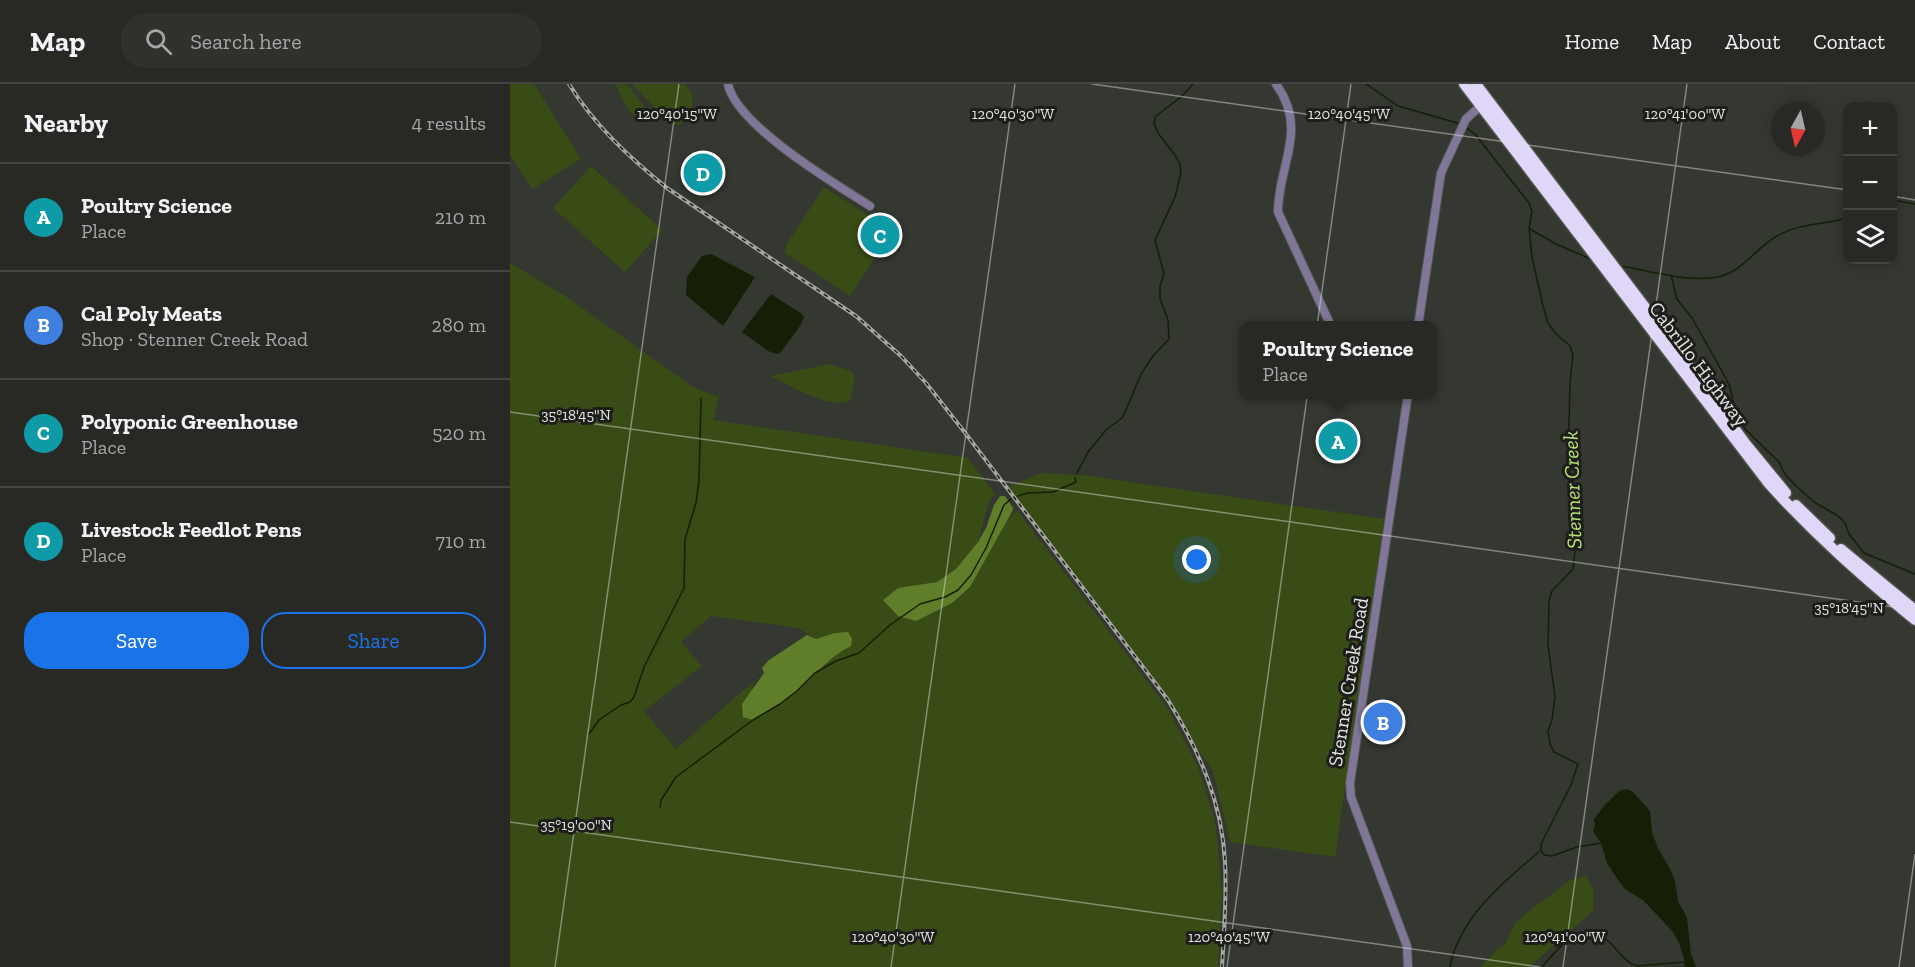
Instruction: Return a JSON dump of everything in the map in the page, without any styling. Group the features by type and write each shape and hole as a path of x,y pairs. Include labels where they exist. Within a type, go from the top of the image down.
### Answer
{"highway":[{"path":"1464,84 1484,103"},
{"path":"1476,84 1484,103"},
{"name":"Cabrillo Highway","path":"1484,103 1699,379 1745,443 1792,500 1847,554 1915,610"},
{"name":"Cabrillo Highway","path":"1484,103 1769,484 1803,522 1846,563 1915,620"}],"street":[{"path":"728,84 730,93 745,112 785,150 870,206"},
{"path":"1276,84 1284,95 1291,121 1292,142 1278,196 1278,212 1329,321"},
{"path":"1419,321 1441,173 1466,118 1484,103"},
{"name":"Stenner Creek Road","path":"1407,399 1350,783 1351,797 1407,946 1408,967"}],"green space":[{"path":"510,84 534,84 581,159 532,189 510,155"},
{"path":"615,84 627,84 644,106 643,110 635,116 627,108"},
{"path":"632,84 684,84 692,92 692,113 679,125 671,124"},
{"path":"591,166 662,230 625,272 553,208"},
{"path":"824,187 871,217 867,224 888,238 850,296 785,253 786,245"},
{"path":"510,263 565,296 693,387 719,397 713,420 968,458 995,494 989,501 978,542 957,569 937,582 899,588 883,600 970,587 1008,520 1017,510 1168,709 1198,767 1215,821 1222,891 1218,967 510,967","holes":["711,616 798,628 816,639 835,633 851,646 829,660 792,695 753,720 742,704 752,690 754,681 676,749 644,711 702,666 681,642"]},
{"path":"829,364 852,371 854,381 850,401 841,403 820,399 771,376"},
{"path":"1041,473 1082,475 1384,519 1335,857 1230,842 1213,771 1133,654 1007,487"},
{"path":"1000,496 1005,496 1013,508 1012,512 970,587 952,603 916,621 898,616 883,600 898,588 937,582 956,569 978,542"},
{"path":"848,632 852,639 851,646 829,661 792,695 753,720 743,717 742,704 764,673 762,668 769,660 807,635 816,639 835,633"},
{"path":"1586,875 1594,891 1593,911 1529,967 1481,967 1496,950 1505,944 1515,923 1571,880"}],"shaded area":[{"path":"711,254 755,277 723,326 686,295 687,277 702,256"},
{"path":"771,294 804,317 800,326 781,352 777,354 768,351 742,332"},
{"path":"1627,789 1633,792 1650,811 1652,832 1675,881 1678,901 1687,918 1691,954 1696,967 1684,967 1685,962 1673,932 1643,900 1626,890 1620,883 1607,863 1601,843 1593,831 1594,819 1604,806 1619,791"}],"waterway":[{"path":"1077,473 1088,452 1106,430 1123,417 1141,374 1153,356 1169,339 1168,320 1160,299 1160,286 1164,274 1155,240 1175,197 1181,173 1180,164 1158,133 1154,123 1156,116 1181,97 1193,84"},
{"name":"Stenner Creek","path":"1366,84 1398,106 1461,124"},
{"name":"Stenner Creek","path":"1450,967 1455,949 1473,916 1499,887 1541,850 1541,844 1571,785 1578,764 1554,752 1548,731 1555,697 1548,645 1549,601 1552,591 1573,569 1577,534 1575,499 1568,464 1573,355 1570,346 1556,334 1548,323 1543,306 1532,257 1529,228 1532,212 1529,203 1475,134 1465,127"},
{"path":"1897,201 1915,204"},
{"path":"1621,266 1687,278 1713,278 1732,271 1770,240 1785,232 1843,219"},
{"path":"1530,229 1556,244 1593,260"},
{"path":"1671,275 1677,299 1692,318 1723,373 1730,387 1736,415 1745,429 1779,462 1785,474 1796,486 1814,502 1838,516 1845,523 1849,534 1864,553 1915,574"},
{"path":"589,734 599,720 621,705 630,702 634,697 644,667 684,588 685,539 696,503 699,481 701,398"},
{"path":"1018,496 1027,493 1053,492 1076,482 1075,478"},
{"path":"660,807 661,800 676,777 753,720 780,704 815,673 836,661 859,653 890,625 920,604 945,597 958,590 971,575 986,548 1004,505 1011,499"},
{"path":"1541,850 1544,855 1552,856 1577,847 1601,843"},
{"path":"1542,967 1567,941 1585,933 1595,934 1605,939 1625,959 1637,966 1685,962"}],"railway":[{"path":"569,84 614,140 667,188 856,316 901,356 926,383 966,434 1168,700 1199,757 1219,818 1226,875 1222,967"}],"place":[{"name":"Livestock Feedlot Pens","path":"703,173"},
{"name":"Polyponic Greenhouse","path":"880,235"},
{"name":"Poultry Science","path":"1338,441"},
{"name":"Cal Poly Meats","path":"1383,722"}]}
